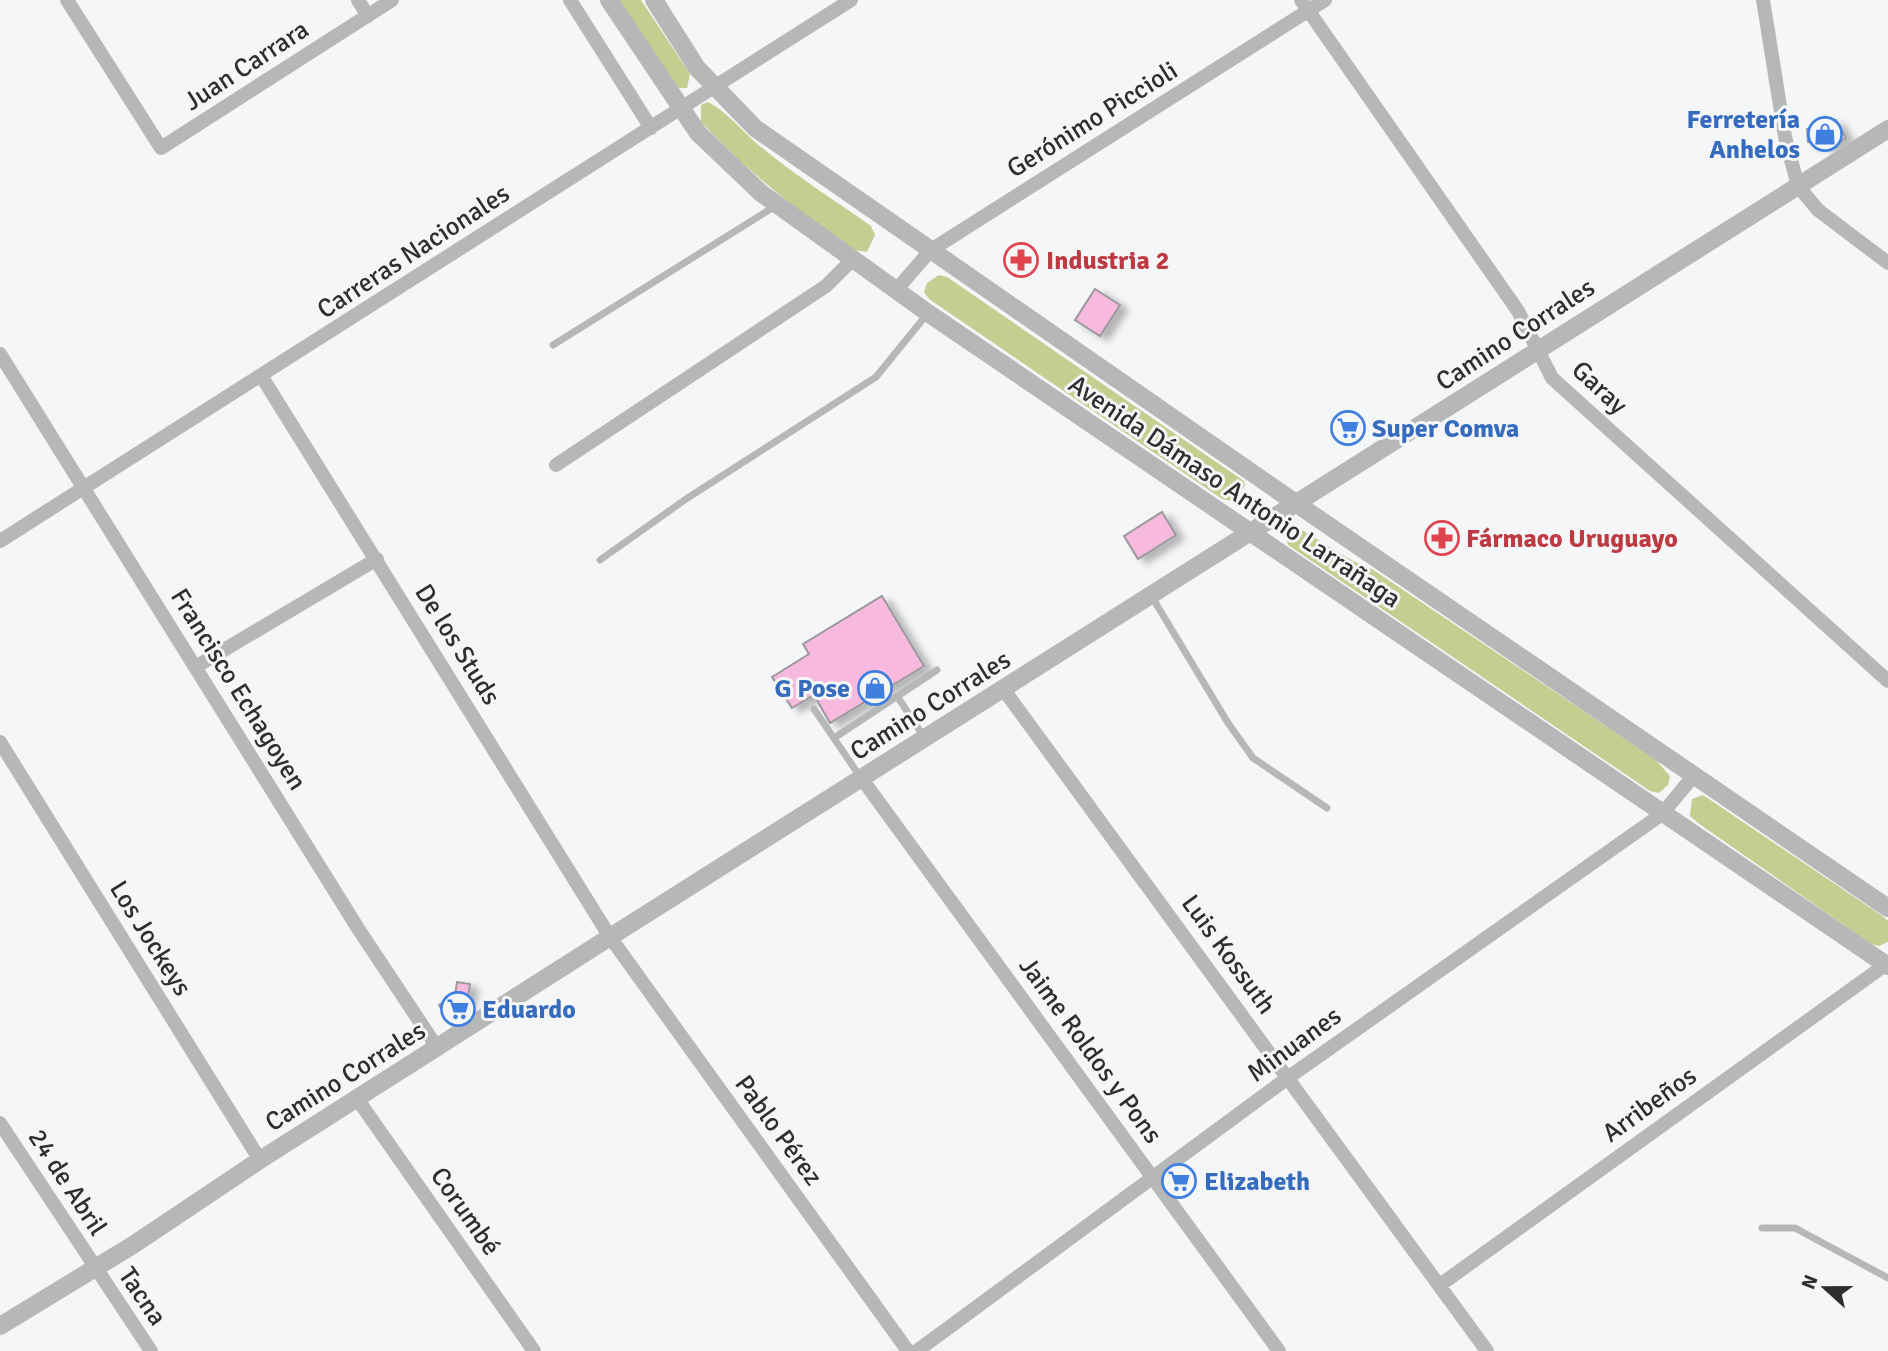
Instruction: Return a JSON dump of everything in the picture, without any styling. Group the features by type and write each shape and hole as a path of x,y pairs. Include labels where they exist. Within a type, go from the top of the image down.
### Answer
{"street":[{"name":"Juan Carrara","path":"67,0 162,148 392,0"},
{"path":"358,0 368,16"},
{"path":"570,0 651,128"},
{"name":"Avenida Dámaso Antonio Larrañaga","path":"609,0 680,110 736,171 777,205 928,313 1662,814 1887,964"},
{"name":"Avenida Dámaso Antonio Larrañaga","path":"654,0 697,68 755,128 1297,504 1888,908"},
{"name":"Carreras Nacionales","path":"0,541 85,490 851,0"},
{"name":"Gerónimo Piccioli","path":"895,290 931,250 1305,5 1325,0"},
{"path":"1763,0 1785,138 1798,186 1818,210 1888,264"},
{"name":"Garay","path":"1305,5 1518,311 1552,378 1888,681"},
{"name":"Camino Corrales","path":"0,1326 95,1269 260,1160 610,937 1252,534 1537,349 1888,129"},
{"path":"556,465 826,286 853,260"},
{"name":"Francisco Echagoyen","path":"0,354 197,666 351,919 438,1049"},
{"name":"De los Studs","path":"262,377 610,937"},
{"path":"197,666 377,559"},
{"name":"Luis Kossuth","path":"1004,690 1487,1351"},
{"name":"Los Jockeys","path":"0,742 260,1160"},
{"name":"Minuanes","path":"917,1351 1289,1077 1662,814 1695,774"},
{"name":"Jaime Roldos y Pons","path":"862,779 1279,1351"},
{"name":"Pablo Pérez","path":"610,937 908,1351"},
{"name":"Arribeños","path":"1440,1284 1887,964"},
{"name":"Corumbé","path":"358,1100 534,1351"},
{"name":"24 de Abril","path":"0,1123 95,1269"},
{"name":"Tacna","path":"95,1269 151,1351"}],"lane":[{"path":"553,345 777,205"},
{"path":"600,560 686,499 876,377 928,313"},
{"path":"1152,597 1228,723 1253,758 1326,807"},
{"path":"834,737 937,670"},
{"path":"897,696 925,738"},
{"path":"814,709 862,779"},
{"path":"1762,1228 1795,1228 1888,1278"}],"green space":[{"path":"619,0 641,0 690,74 687,88 676,88"},
{"path":"708,102 788,168 871,226 875,235 867,252 855,250 813,220 737,158 701,122 701,105"},
{"path":"939,275 947,277 1244,481 1245,485 1236,502 1222,499 929,299 924,292 927,283"},
{"path":"1288,527 1300,529 1353,561 1372,569 1655,759 1670,776 1668,785 1659,793 1650,791 1288,545 1284,533"},
{"path":"1703,795 1881,915 1888,921 1888,942 1879,946 1871,944 1698,823 1690,816 1692,799"}],"building":[{"name":"Ferretería Anhelos","path":"1836,120 1846,138 1831,147 1808,142 1807,129"},
{"path":"1095,289 1120,305 1100,336 1075,320"},
{"path":"1162,512 1176,535 1138,559 1124,536"},
{"path":"882,596 924,666 830,723 814,695 792,708 772,677 809,654 803,644"},
{"path":"457,982 470,984 467,1003 446,1016 439,1005 455,995"}],"place":[{"name":"Ferretería Anhelos","path":"1825,134"},
{"name":"Industria 2","path":"1021,260"},
{"name":"Super Comva","path":"1348,428"},
{"name":"Fármaco Uruguayo","path":"1442,538"},
{"name":"G Pose","path":"875,688"},
{"name":"Eduardo","path":"458,1009"},
{"name":"Elizabeth","path":"1179,1181"}]}
